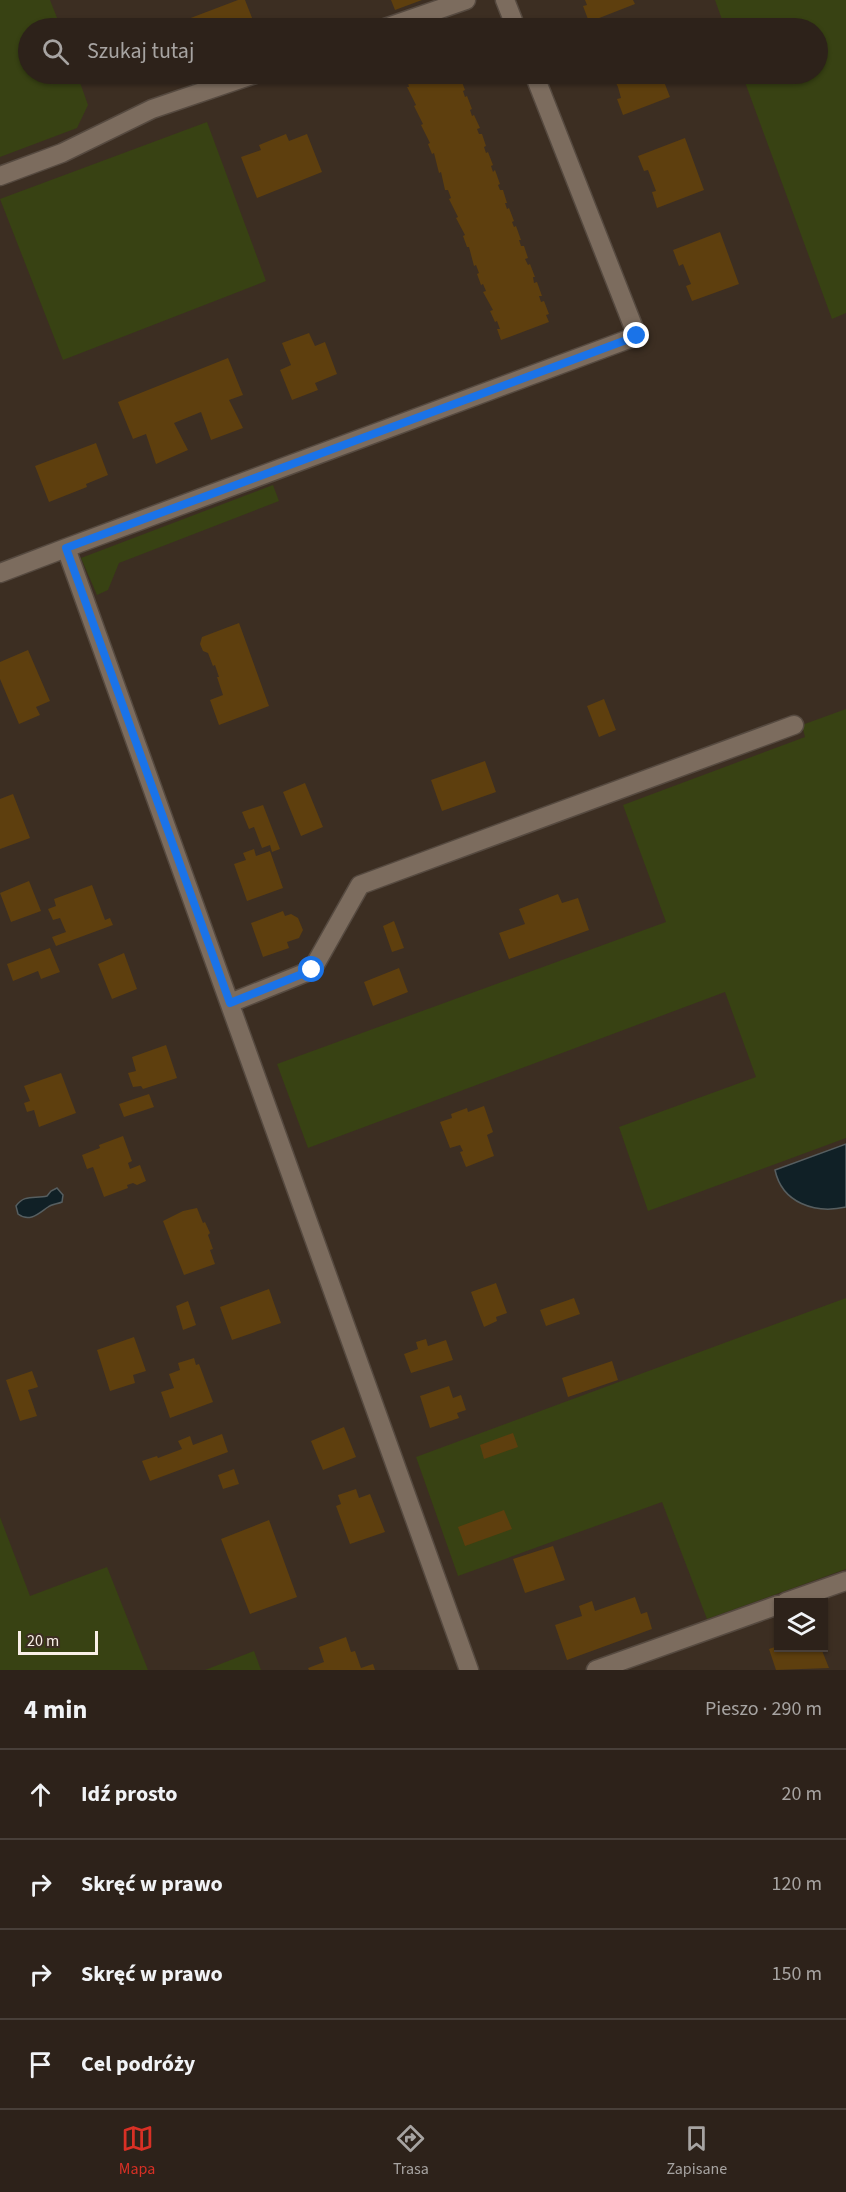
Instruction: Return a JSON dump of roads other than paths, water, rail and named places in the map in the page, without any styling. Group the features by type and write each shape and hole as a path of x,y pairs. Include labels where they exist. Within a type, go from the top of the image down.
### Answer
{"street":[{"path":"413,18 466,0"},
{"path":"505,0 512,18"},
{"path":"0,176 62,153 152,109 226,84"},
{"path":"0,573 637,336 538,84"},
{"path":"66,548 469,1670"},
{"path":"230,1003 312,970 360,885 794,725"},
{"path":"797,1598 846,1581"},
{"path":"596,1670 774,1606"}]}
